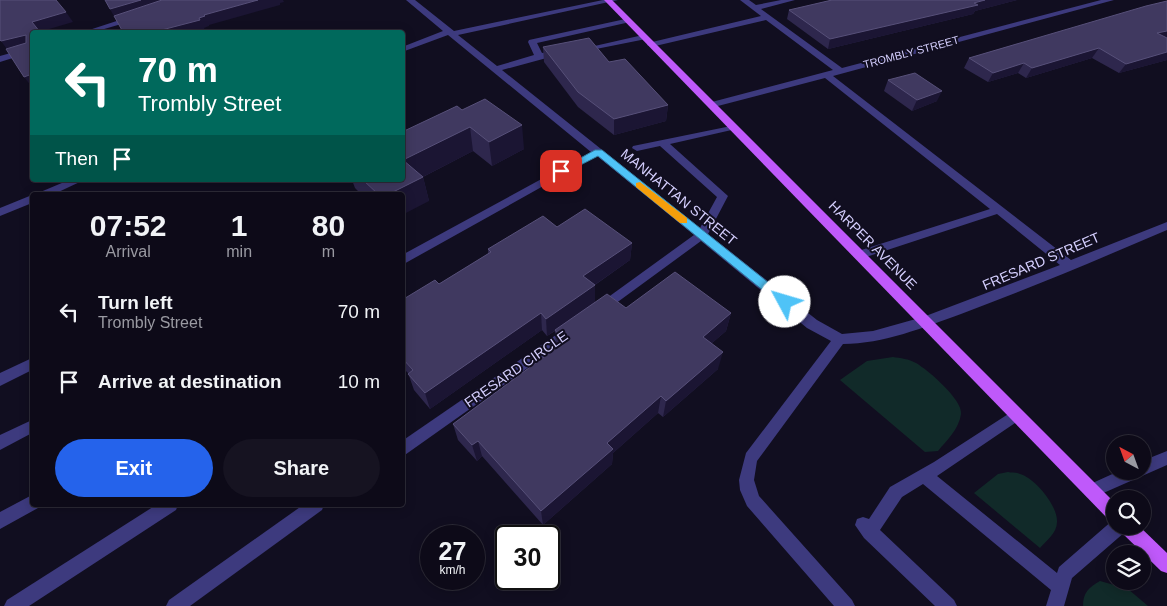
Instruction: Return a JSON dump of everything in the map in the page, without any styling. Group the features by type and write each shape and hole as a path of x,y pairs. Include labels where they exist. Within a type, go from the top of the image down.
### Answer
{"main road":[{"name":"HARPER AVENUE","path":"611,0 626,20 1106,505"},
{"path":"1136,535 1167,565"}],"street":[{"name":"MANHATTAN STREET","path":"410,0 812,324 840,339"},
{"path":"405,49 450,33 611,0"},
{"path":"744,0 840,71"},
{"path":"755,8 791,0"},
{"name":"TROMBLY STREET","path":"712,105 1110,0"},
{"path":"94,30 144,15"},
{"path":"651,45 767,17"},
{"path":"539,56 532,42 626,20"},
{"path":"495,69 539,56 572,52 643,37"},
{"path":"0,59 30,50"},
{"path":"827,75 1069,265"},
{"path":"637,148 733,127"},
{"path":"662,142 723,194 702,236"},
{"path":"405,259 598,152"},
{"path":"49,192 74,182"},
{"path":"0,212 30,200"},
{"path":"859,255 999,210"},
{"name":"FRESARD STREET","path":"925,322 983,301 1167,226"},
{"name":"FRESARD CIRCLE","path":"405,448 702,236"},
{"path":"846,606 752,501 746,488 744,476 751,458 840,339 873,336 925,322"},
{"path":"0,380 30,365"},
{"path":"948,606 866,529 896,492 925,476 1016,415"},
{"path":"0,443 30,427"},
{"path":"1151,464 1167,458"},
{"path":"925,476 1061,587"},
{"path":"1092,491 1116,480"},
{"path":"0,521 30,504"},
{"path":"13,606 167,507"},
{"path":"175,606 313,507"},
{"path":"1055,606 1065,573 1109,535"}],"green space":[{"path":"893,357 916,363 944,386 960,408 961,414 958,425 938,451 925,452 840,380 867,361"},
{"path":"1008,472 1019,473 1032,481 1039,487 1054,508 1057,526 1040,548 974,493 998,474"},
{"path":"1100,581 1106,583 1106,590 1129,590 1148,606 1083,606 1087,591"}],"building":[{"path":"0,0 56,0 66,12 32,22 38,30 30,30 30,75 24,77 6,49 26,43 26,35 0,40"},
{"path":"105,0 141,0 110,9"},
{"path":"162,0 258,0 204,15 199,18 200,20 162,30 122,30 114,16"},
{"path":"832,0 985,0 974,3 978,5 830,39 789,10"},
{"path":"1167,1 1167,31 1157,33 1167,38 1167,52 1126,64 1099,48 1032,68 1024,63 993,73 969,58 1146,6"},
{"path":"589,38 609,62 625,59 668,105 614,119 578,92 543,47"},
{"path":"915,73 942,91 917,100 888,80"},
{"path":"485,99 522,125 489,142 470,127 405,159 405,131 457,106 462,110"},
{"path":"405,162 423,177 393,192 376,192 365,182 405,182"},
{"path":"585,209 632,243 583,276 595,285 546,319 541,313 425,393 408,374 413,370 405,361 405,298 435,280 439,284 491,252 488,249 543,216 557,227"},
{"path":"675,272 731,313 703,337 723,352 666,401 661,396 607,443 613,449 541,511 478,441 472,445 453,424 564,342 555,330 607,294 626,308"}],"slow traffic":[{"path":"640,185 683,220"}],"route":[{"path":"561,171 598,152 785,302"}]}
